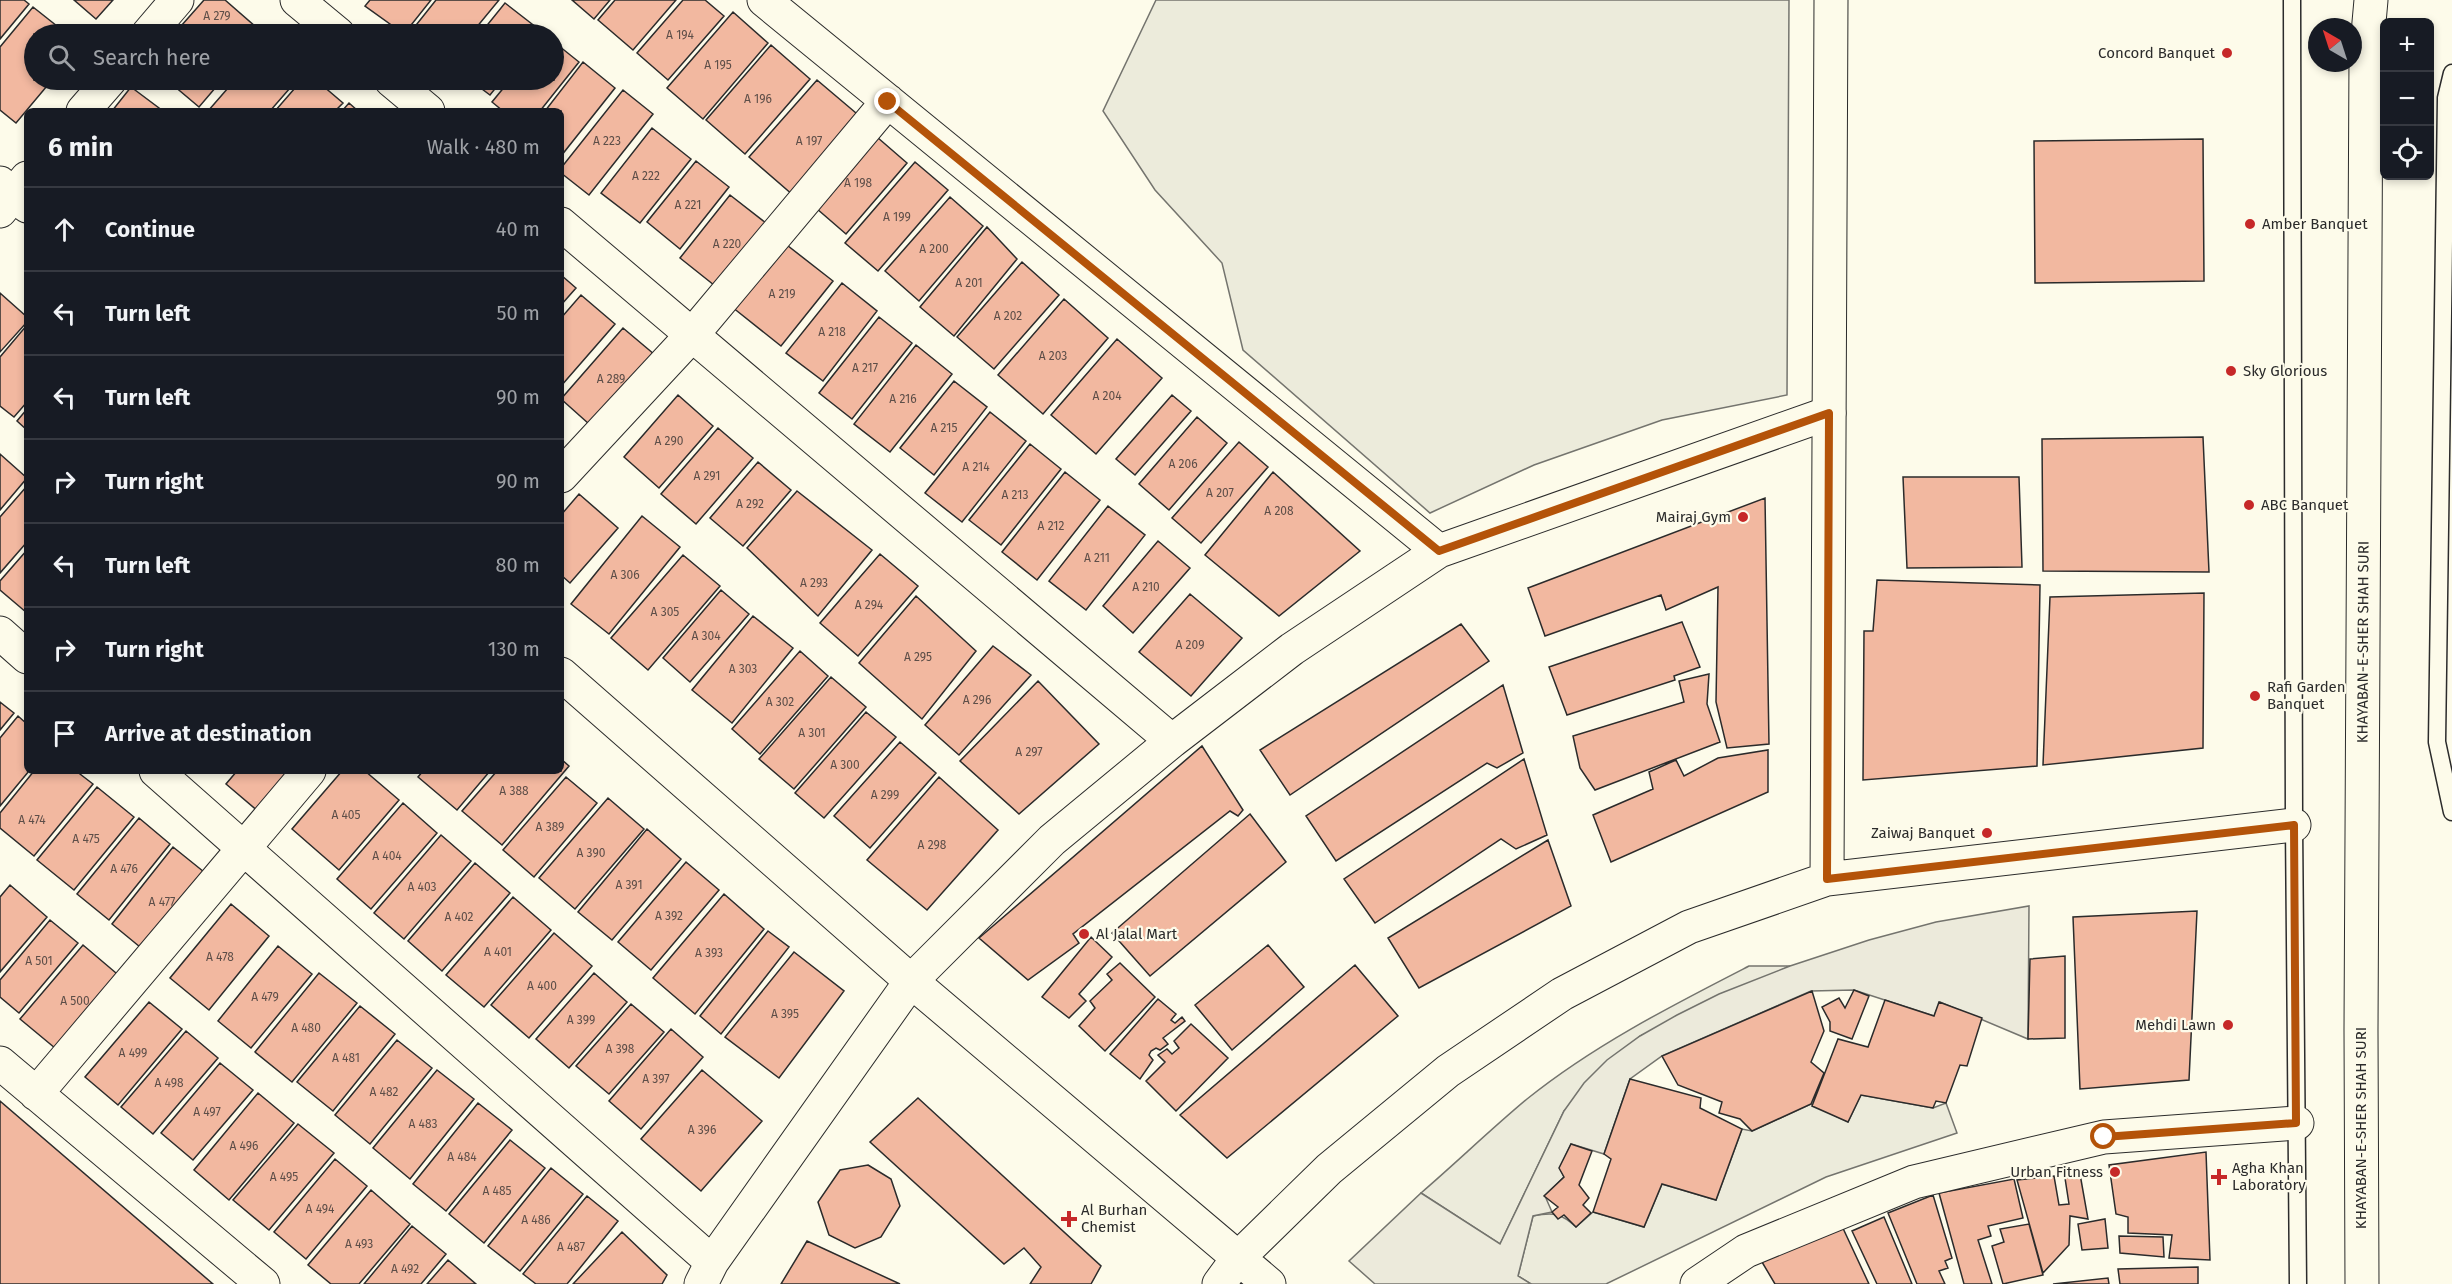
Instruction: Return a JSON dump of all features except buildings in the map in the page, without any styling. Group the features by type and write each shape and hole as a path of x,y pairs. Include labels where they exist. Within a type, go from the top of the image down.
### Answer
{"street":[{"path":"157,24 177,0"},
{"path":"297,0 326,24"},
{"path":"764,0 1439,551"},
{"path":"1827,879 1831,0"},
{"path":"2365,0 2366,56"},
{"name":"KHAYABAN-E-SHER SHAH SURI","path":"2362,1284 2361,1018 2366,56 2371,0"},
{"path":"87,108 102,90"},
{"path":"403,90 424,108"},
{"path":"564,474 692,335 888,102"},
{"path":"564,227 1172,741"},
{"path":"159,774 245,849 706,1273 911,981 1052,840 1172,741 1292,649 1439,551 1829,413"},
{"path":"0,633 24,654"},
{"path":"564,677 911,981 1229,1271 1269,1284"},
{"path":"36,1094 307,774"},
{"path":"1229,1271 1329,1168 1448,1071 1562,994 1689,927 1827,879 2294,825"},
{"path":"0,1064 263,1284"},
{"path":"1696,1284 1746,1251 1914,1182 2104,1137 2296,1123"}],"lane":[{"path":"2292,0 2294,825 2298,1284"},
{"path":"2452,73 2446,99 2437,742 2452,812"}],"shaded area":[{"path":"1156,0 1789,0 1787,395 1662,420 1534,465 1430,513 1243,350 1222,263 1155,190 1103,111"},
{"path":"2029,906 2028,1039 1940,1002 1934,1016 1854,990 1811,991 1662,1056 1630,1079 1604,1154 1571,1144 1560,1168 1564,1177 1545,1196 1552,1212 1533,1216 1518,1276 1531,1284 1375,1284 1349,1261 1421,1193 1500,1244 1564,1111 1584,1083 1607,1060 1640,1036 1677,1015 1719,994 1790,966 1869,940 1936,922"},
{"path":"1749,966 1790,966 1640,1036 1564,1111 1500,1244 1421,1193 1527,1099 1579,1061 1663,1011"},
{"path":"1861,1095 1933,1108 1946,1103 1957,1133 1826,1177 1606,1284 1531,1284 1518,1276 1533,1216 1556,1215 1576,1227 1593,1212 1644,1227 1662,1184 1716,1200 1742,1129 1752,1131 1811,1104 1848,1122"}],"place":[{"name":"Concord Banquet","path":"2227,53"},
{"name":"Amber Banquet","path":"2250,224"},
{"name":"Sky Glorious","path":"2231,371"},
{"name":"ABC Banquet","path":"2249,505"},
{"name":"Mairaj Gym","path":"1743,517"},
{"name":"Rafi Garden Banquet","path":"2255,696"},
{"name":"Zaiwaj Banquet","path":"1987,833"},
{"name":"Al Jalal Mart","path":"1084,934"},
{"name":"Mehdi Lawn","path":"2228,1025"},
{"name":"Urban Fitness","path":"2115,1172"},
{"name":"Agha Khan Laboratory","path":"2219,1177"},
{"name":"Al Burhan Chemist","path":"1069,1219"}],"route":[{"path":"888,102 1439,551 1829,413 1827,879 2294,825 2296,1123 2104,1137"}]}
